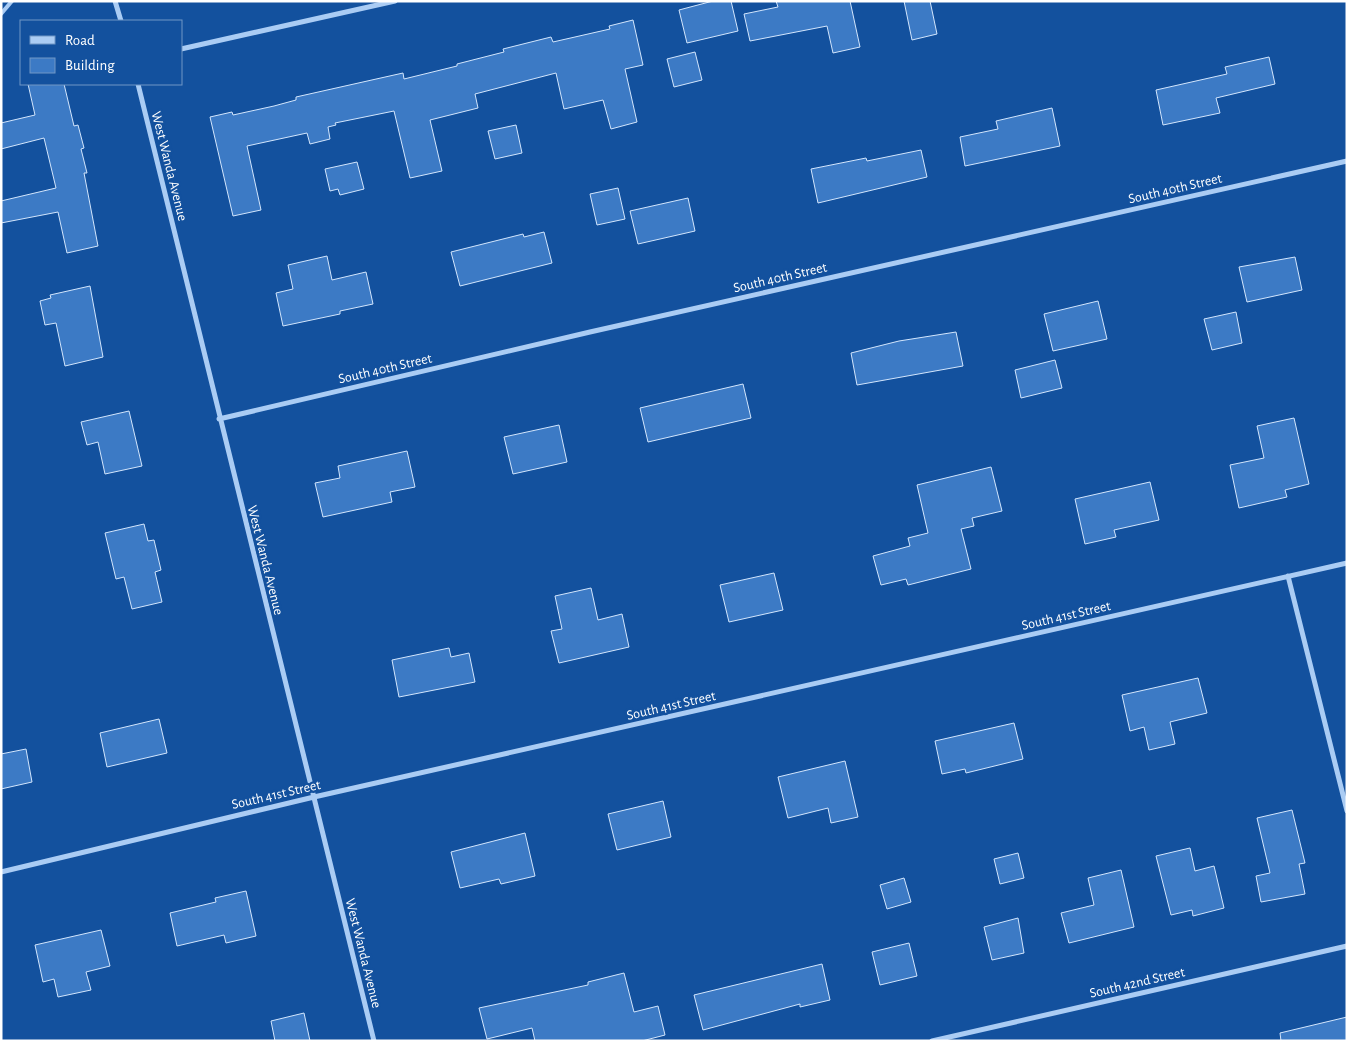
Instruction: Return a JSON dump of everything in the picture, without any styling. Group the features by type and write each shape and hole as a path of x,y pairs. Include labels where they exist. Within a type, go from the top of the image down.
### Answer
{"street":[{"path":"115,1 121,20"},
{"path":"182,49 395,1"},
{"name":"West Wanda Avenue","path":"138,85 219,419 374,1041"},
{"name":"South 40th Street","path":"219,419 599,329 1347,161"},
{"name":"South 41st Street","path":"1,872 314,797 1347,563"},
{"path":"1288,576 1347,811"},
{"name":"South 42nd Street","path":"932,1041 1347,946"}],"lane":[{"path":"1,14 12,1"}],"building":[{"path":"713,1 731,1 738,31 687,43 679,10"},
{"path":"776,1 850,1 860,47 833,53 827,26 750,41 744,14 778,7"},
{"path":"904,1 930,1 937,34 912,40"},
{"path":"633,20 643,65 625,69 637,122 611,129 603,100 564,109 556,73 475,94 478,108 430,120 442,171 410,178 394,111 335,123 336,125 328,127 330,139 310,144 307,133 247,146 261,210 233,216 210,117 232,112 233,115 274,106 296,100 296,97 403,73 404,79 504,52 503,49 551,37 553,42 610,29 609,26"},
{"path":"695,52 702,80 674,87 667,59"},
{"path":"1269,57 1275,84 1216,98 1220,113 1163,125 1156,90 1227,74 1225,67"},
{"path":"28,85 64,85 74,126 78,125 84,148 81,149 87,173 84,173 98,246 67,253 58,212 1,223 1,201 56,188 44,138 1,149 1,123 35,115"},
{"path":"1052,108 1060,146 965,166 960,137 998,129 996,121"},
{"path":"516,125 522,153 495,159 488,131"},
{"path":"921,150 927,177 818,203 811,169 866,158 867,161"},
{"path":"357,162 364,189 340,195 338,189 330,191 325,169"},
{"path":"618,188 625,219 597,225 590,194"},
{"path":"688,198 695,231 638,244 630,211"},
{"path":"544,232 552,263 460,286 451,252 523,234 524,237"},
{"path":"327,256 332,280 366,272 373,304 340,311 340,314 283,326 276,293 293,289 288,265"},
{"path":"1295,257 1302,290 1247,302 1239,267"},
{"path":"90,286 103,357 65,366 56,323 45,325 40,301 51,298 50,295"},
{"path":"1098,301 1107,339 1053,351 1044,314"},
{"path":"1236,312 1242,343 1212,350 1204,319"},
{"path":"956,332 963,366 857,385 851,353 899,341"},
{"path":"1055,360 1062,388 1021,398 1015,370"},
{"path":"743,384 751,418 648,442 640,408"},
{"path":"129,411 142,466 105,474 98,442 87,445 81,422"},
{"path":"1294,418 1309,484 1285,490 1287,497 1239,508 1230,465 1264,458 1257,426"},
{"path":"559,425 567,462 513,474 504,437"},
{"path":"407,451 415,487 390,492 392,502 323,517 315,483 340,478 338,466"},
{"path":"991,467 1002,511 972,518 974,526 961,529 971,569 908,585 906,579 881,585 873,556 910,546 908,538 928,533 917,485"},
{"path":"1150,482 1159,520 1114,530 1116,537 1085,544 1075,499"},
{"path":"144,524 148,541 154,540 161,570 155,572 162,602 132,609 124,577 116,579 105,533"},
{"path":"774,573 783,610 729,622 720,585"},
{"path":"591,588 598,620 622,614 629,647 559,663 551,631 562,629 555,596"},
{"path":"449,648 451,657 469,653 475,682 399,697 392,660"},
{"path":"1198,678 1207,713 1170,722 1175,744 1149,750 1144,727 1130,731 1122,695"},
{"path":"159,719 167,753 107,767 100,733"},
{"path":"1014,723 1023,759 966,773 965,769 942,774 935,741"},
{"path":"26,749 32,782 1,789 1,754"},
{"path":"845,761 858,817 831,823 828,808 788,818 778,777"},
{"path":"663,801 671,837 617,850 608,814"},
{"path":"1292,810 1305,863 1299,864 1305,894 1261,902 1256,876 1270,873 1257,818"},
{"path":"525,833 535,876 501,884 499,879 460,888 451,852"},
{"path":"1190,848 1195,871 1214,866 1224,908 1193,916 1192,910 1171,915 1156,856"},
{"path":"1018,853 1024,878 1000,884 994,859"},
{"path":"1121,870 1134,927 1069,943 1061,913 1094,905 1088,878"},
{"path":"904,878 911,902 887,909 880,885"},
{"path":"246,891 256,936 226,943 224,935 177,946 170,913 216,902 215,898"},
{"path":"1018,918 1024,953 992,960 984,927"},
{"path":"101,930 110,966 86,972 91,990 58,997 54,979 43,982 35,945"},
{"path":"909,943 917,976 880,985 872,952"},
{"path":"822,964 830,1000 800,1007 800,1004 703,1030 694,995"},
{"path":"624,973 634,1012 658,1006 665,1035 642,1041 535,1041 532,1028 487,1039 479,1008 588,985 588,982"},
{"path":"304,1013 310,1041 275,1041 271,1021"},
{"path":"1347,1017 1347,1041 1281,1041 1280,1033"}]}
